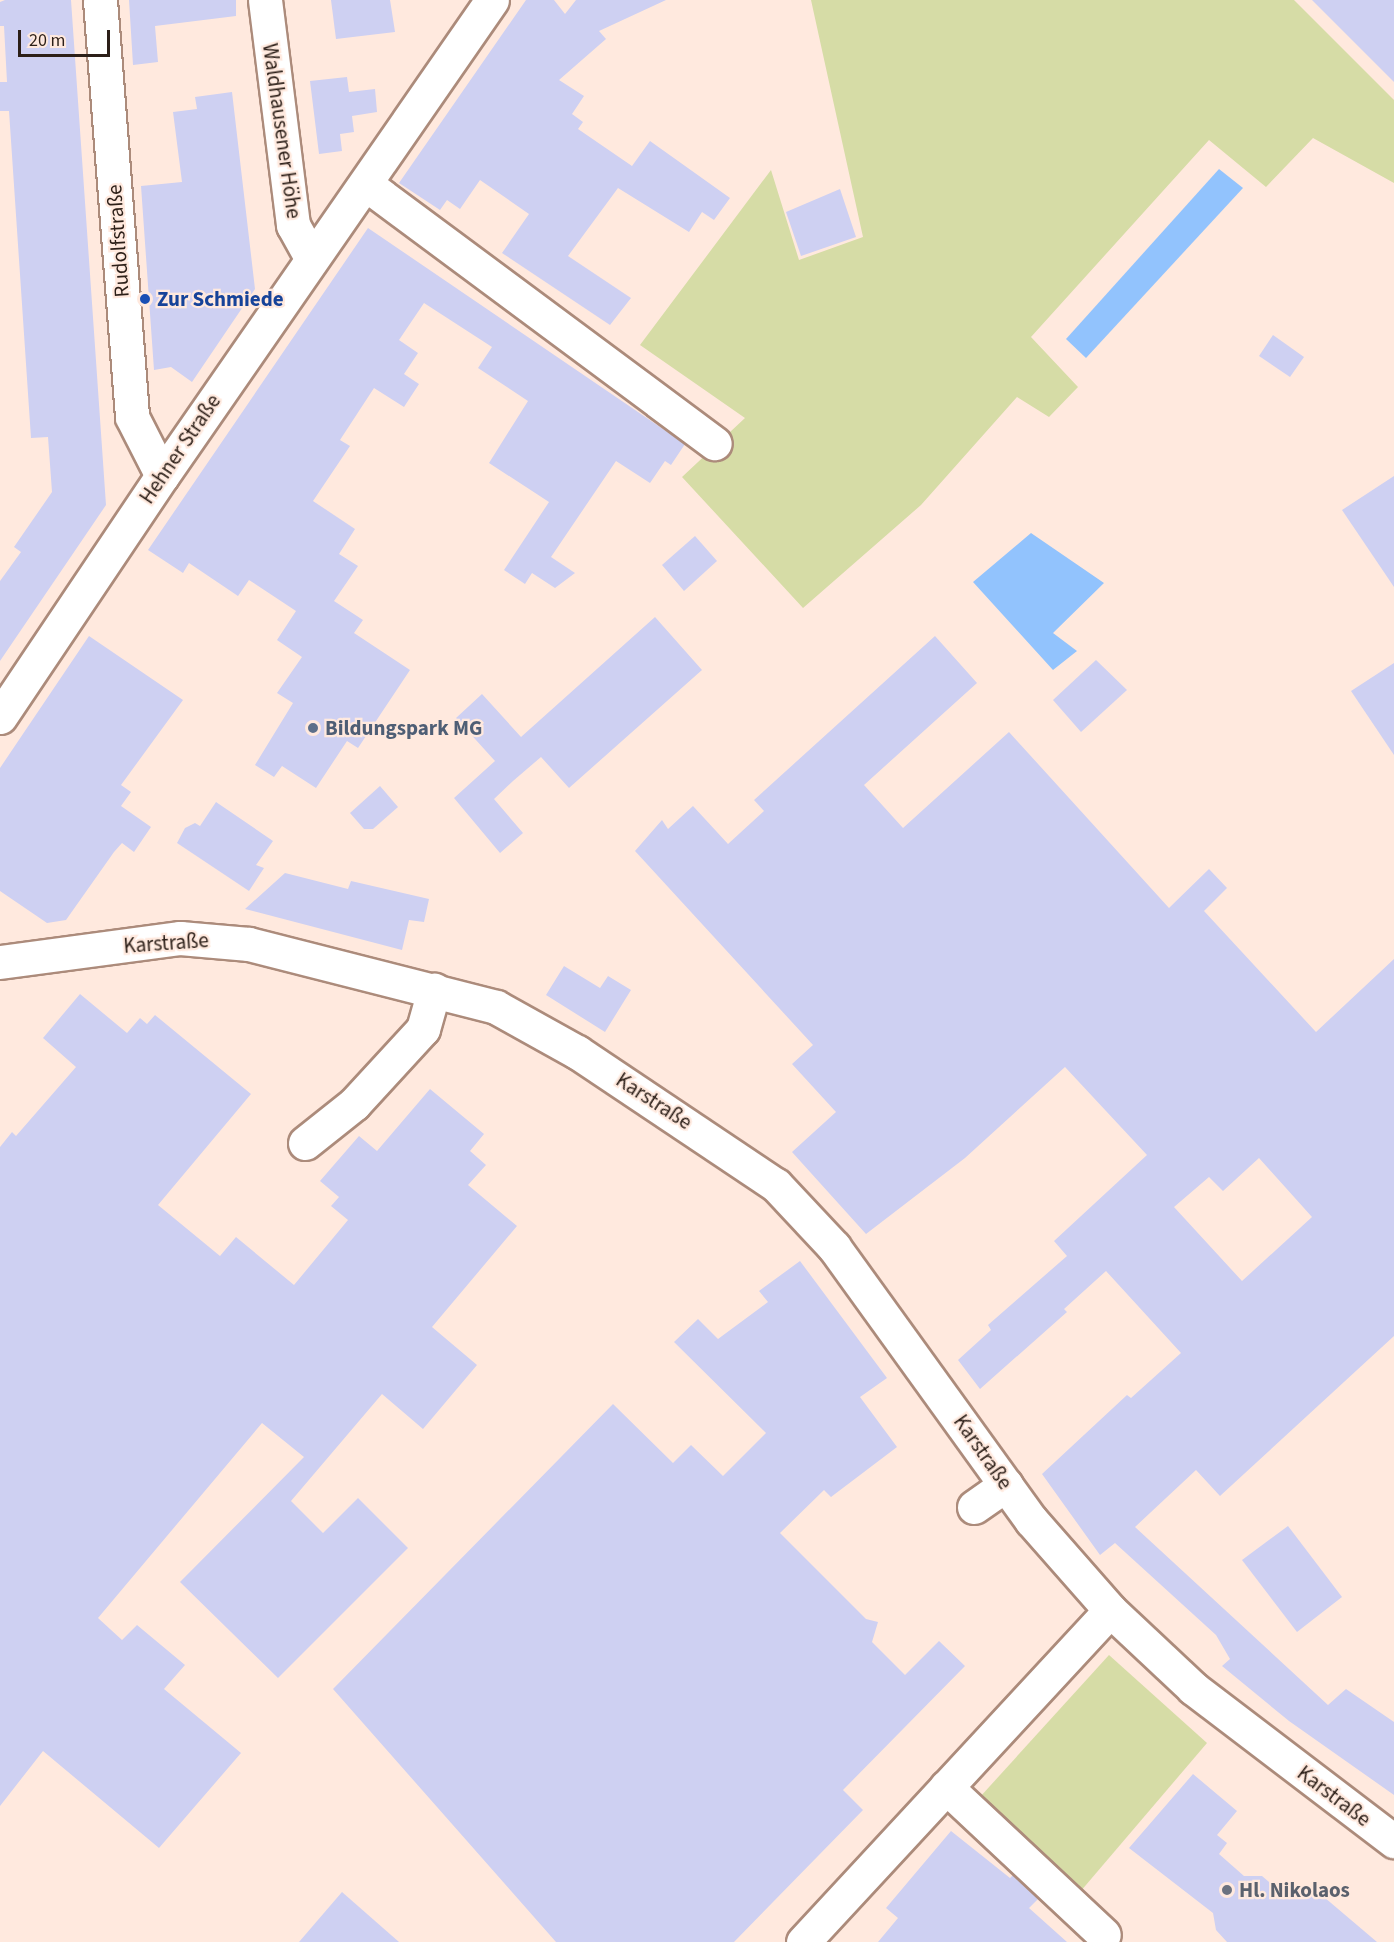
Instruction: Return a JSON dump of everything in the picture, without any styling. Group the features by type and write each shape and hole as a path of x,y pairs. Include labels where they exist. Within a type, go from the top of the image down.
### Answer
{"street":[{"name":"Rudolfstraße","path":"100,0 132,417 162,476"},
{"name":"Waldhausener Höhe","path":"265,0 293,225 311,258"},
{"name":"Hehner Straße","path":"0,717 311,258 367,185 492,0"},
{"path":"367,185 715,442"},
{"name":"Karstraße","path":"0,962 180,938 218,940 434,990 496,1007 524,1020 669,1110 776,1185 834,1247 1061,1558 1110,1610 1193,1688 1394,1841"},
{"path":"305,1143 354,1104 423,1029 434,990"},
{"path":"974,1507 1006,1485"},
{"path":"803,1942 1110,1610"},
{"path":"946,1787 1104,1935"}],"green space":[{"path":"811,0 1294,0 1394,100 1394,183 1313,138 1266,187 1209,140 1031,337 1078,387 1049,417 1017,397 921,505 803,608 682,477 745,418 640,345 771,170 799,260 863,237"},
{"path":"1109,1655 1207,1743 1080,1892 980,1797"}],"water":[{"path":"1219,169 1243,188 1086,358 1066,339"},
{"path":"1031,533 1104,583 1053,633 1077,651 1053,670 973,582"}],"building":[{"path":"5,0 71,0 106,505 0,661 0,581 21,552 14,547 52,492 48,437 31,438 9,111 0,111 0,82 7,82 4,26 0,26 0,2"},
{"path":"129,0 236,0 236,16 155,26 158,62 133,65"},
{"path":"331,0 390,0 395,32 336,39"},
{"path":"526,0 554,0 565,14 576,0 666,0 599,31 606,39 559,80 584,96 572,114 583,122 578,129 632,166 650,141 730,198 714,220 702,212 689,232 618,188 568,256 631,298 610,325 502,253 529,214 480,180 460,209 447,200 440,210 399,183"},
{"path":"1312,0 1394,0 1394,82"},
{"path":"347,77 349,92 375,89 377,112 352,116 354,132 340,134 342,151 319,154 310,81"},
{"path":"232,92 255,289 192,382 171,367 154,370 141,186 182,182 173,112 197,109 195,97"},
{"path":"840,189 856,237 801,256 786,212"},
{"path":"368,228 685,444 671,465 665,461 650,483 616,461 551,557 575,573 555,588 532,573 525,584 504,570 549,502 489,463 528,401 478,368 492,347 424,303 399,340 418,353 404,374 419,384 404,407 374,388 340,440 350,446 313,501 355,529 339,554 358,566 334,601 363,620 354,633 410,670 358,748 347,741 316,788 282,766 274,777 255,765 293,703 277,693 302,657 277,640 296,611 249,580 238,596 189,563 183,573 148,550"},
{"path":"1273,335 1304,357 1290,377 1259,356"},
{"path":"1394,476 1394,587 1342,510"},
{"path":"695,536 717,561 684,591 662,565"},
{"path":"655,617 702,670 569,788 541,757 513,781 494,799 523,833 500,853 454,798 495,761 456,718 482,694 521,737"},
{"path":"89,636 183,700 121,785 131,792 121,806 151,827 134,852 122,843 66,920 47,923 0,891 0,768"},
{"path":"935,636 977,683 864,785 903,828 1009,732 1169,908 1209,869 1227,888 1204,911 1316,1032 1394,959 1394,1336 1220,1496 1196,1470 1135,1527 1328,1705 1346,1689 1394,1722 1394,1795 1289,1721 1222,1666 1230,1659 1216,1635 1115,1543 1100,1555 1042,1474 1127,1395 1131,1398 1181,1353 1106,1271 1064,1309 1067,1312 980,1389 958,1360 991,1330 988,1325 1067,1256 1054,1241 1147,1155 1065,1067 965,1158 866,1234 792,1152 836,1112 792,1064 813,1045 635,851 662,820 668,829 693,806 728,844 764,811 754,800","holes":["1259,1158 1312,1217 1242,1281 1174,1207 1209,1177 1223,1191"]},
{"path":"1096,660 1127,690 1081,732 1053,700"},
{"path":"1394,663 1394,755 1351,691"},
{"path":"380,786 398,807 373,829 364,829 350,813"},
{"path":"216,802 273,841 256,865 264,868 249,891 177,843 185,828 195,823 200,826"},
{"path":"285,873 348,889 351,881 429,899 424,922 409,920 402,950 245,909"},
{"path":"564,966 600,988 608,976 631,990 605,1032 546,995"},
{"path":"80,994 127,1033 140,1018 147,1024 155,1015 251,1094 158,1205 220,1256 236,1237 294,1285 348,1220 331,1206 339,1197 320,1181 359,1136 377,1151 430,1089 484,1134 470,1151 486,1165 468,1185 517,1226 432,1327 477,1365 423,1429 382,1394 291,1501 323,1533 358,1498 408,1548 278,1678 180,1582 304,1457 262,1423 98,1618 122,1640 137,1625 185,1665 164,1689 241,1753 159,1848 43,1751 0,1806 0,1147 12,1132 16,1136 76,1067 43,1038"},
{"path":"800,1261 887,1378 860,1397 897,1447 831,1497 824,1490 780,1533 866,1619 878,1622 872,1642 905,1675 939,1641 965,1666 843,1790 863,1810 734,1942 556,1942 333,1689 613,1404 673,1463 691,1445 723,1476 766,1433 674,1342 698,1319 718,1339 768,1302 759,1291"},
{"path":"1288,1526 1342,1597 1297,1632 1242,1560"},
{"name":"Hl. Nikolaos","path":"1193,1774 1237,1811 1217,1835 1227,1843 1219,1854 1244,1876 1262,1876 1281,1892 1285,1887 1311,1886 1377,1942 1227,1942 1216,1930 1213,1913 1129,1848"},
{"path":"951,1831 1010,1878 1013,1875 1038,1899 1029,1908 1067,1942 878,1942 898,1918 886,1908"},
{"path":"342,1892 399,1942 299,1942"}],"place":[{"name":"Zur Schmiede","path":"145,299"},
{"name":"Bildungspark MG","path":"313,728"},
{"name":"Hl. Nikolaos","path":"1227,1890"}]}
